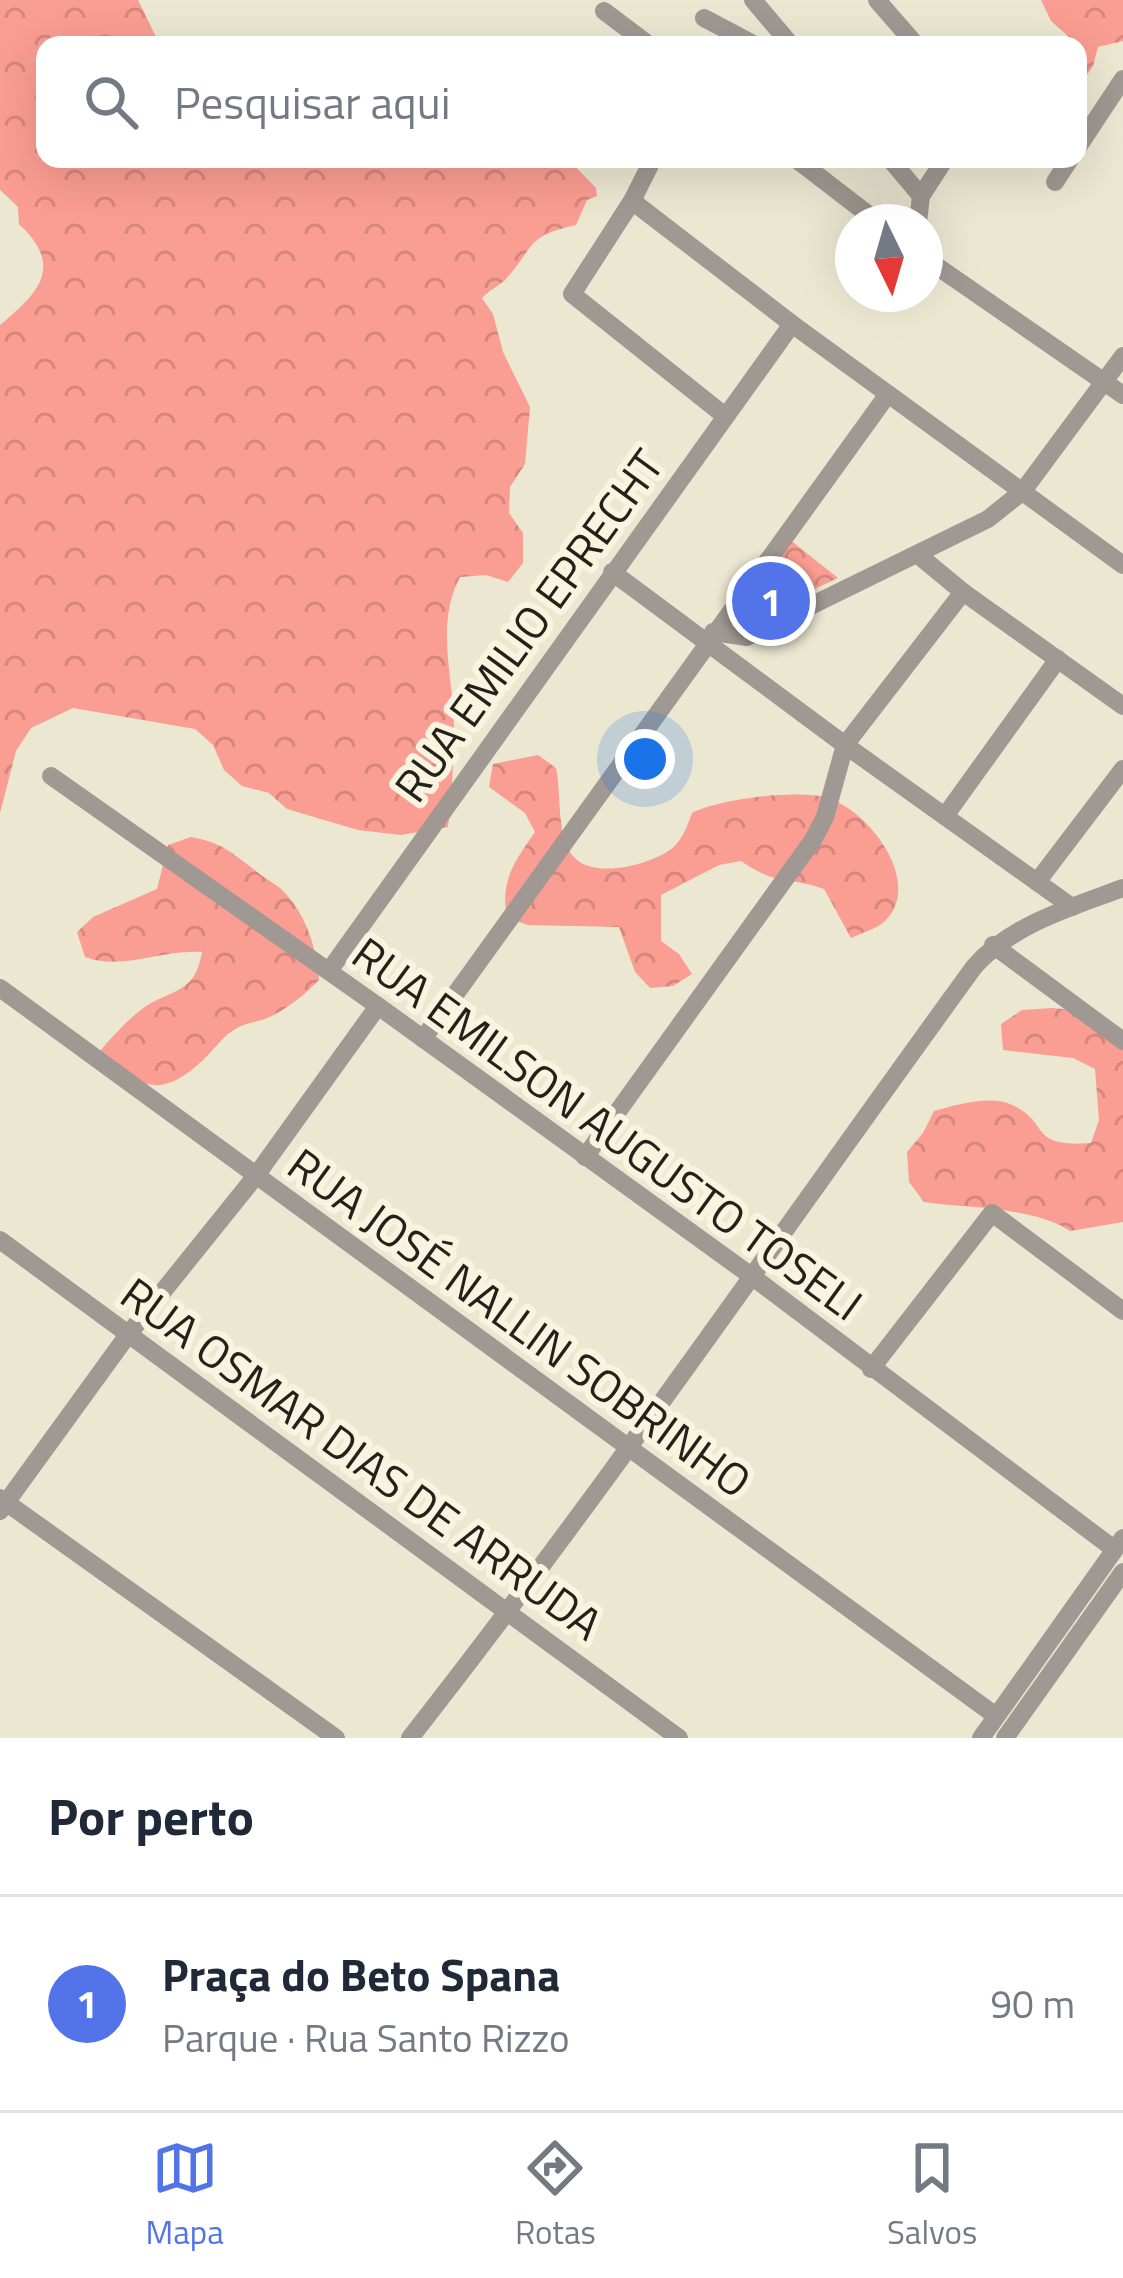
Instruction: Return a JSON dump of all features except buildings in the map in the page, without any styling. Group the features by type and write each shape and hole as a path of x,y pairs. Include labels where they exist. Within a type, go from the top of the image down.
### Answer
{"street":[{"path":"753,0 783,36"},
{"path":"877,0 908,36"},
{"path":"604,10 637,36"},
{"path":"704,18 738,36"},
{"path":"1087,133 1123,79"},
{"path":"648,168 572,294 725,416"},
{"path":"808,168 855,204"},
{"path":"898,168 921,196"},
{"path":"920,204 939,168"},
{"path":"1055,182 1064,168"},
{"path":"632,201 1123,565"},
{"path":"943,270 1123,395"},
{"name":"RUA EMILIO EPRECHT","path":"328,971 792,324"},
{"path":"710,637 747,637 988,519 1023,491 1123,356"},
{"path":"423,1039 888,394"},
{"path":"917,554 1123,706"},
{"path":"612,572 710,637 845,745 1072,907"},
{"path":"585,1157 813,840 825,817 845,745 963,592"},
{"path":"945,816 1058,659"},
{"path":"1037,882 1123,769"},
{"name":"RUA EMILSON AUGUSTO TOSELI","path":"51,776 378,1006 750,1275 871,1369 1119,1543"},
{"path":"410,1738 629,1451 750,1275 993,945 1123,888"},
{"path":"993,945 1123,1041"},
{"name":"RUA JOSÉ NALLIN SOBRINHO","path":"0,988 996,1716"},
{"path":"336,1738 2,1504 127,1336 255,1177 378,1006"},
{"path":"871,1369 992,1214 1123,1311"},
{"name":"RUA OSMAR DIAS DE ARRUDA","path":"0,1240 679,1738"},
{"path":"981,1738 1119,1543"},
{"path":"1005,1738 1123,1572"}],"green space":[{"path":"0,0 138,0 156,36 36,36 36,168 577,168 596,188 597,196 587,200 576,225 540,238 506,279 482,298 493,314 503,352 530,407 525,464 510,487 509,513 523,533 523,563 508,582 486,575 460,577 452,596 447,634 454,734 448,827 401,835 358,830 287,809 269,793 242,786 224,770 213,745 195,729 73,708 31,728 16,751 0,813 0,325 35,290 43,266 33,239 19,224 18,207 0,190"},
{"path":"1041,0 1123,0 1123,41 1098,47 1087,75 1087,36 1068,36 1051,21"},
{"path":"789,539 838,578 740,624"},
{"path":"538,755 556,768 565,840 569,851 585,865 608,869 658,857 680,840 692,813 720,803 815,795 844,805 875,833 895,869 895,906 884,922 851,938 824,889 774,878 741,861 719,865 661,895 661,941 679,954 692,974 673,986 650,988 635,972 619,927 528,925 507,918 505,893 510,872 535,832 525,813 489,787 493,764"},
{"path":"191,837 226,849 286,894 310,934 319,980 280,1011 232,1031 188,1073 162,1085 150,1084 126,1073 100,1051 142,1009 188,984 202,952 100,961 85,957 77,932 93,917 157,889 168,845"},
{"path":"1022,1010 1073,1010 1123,1038 1123,1222 1070,1231 1020,1213 924,1202 909,1182 907,1152 934,1111 1002,1101 1023,1111 1048,1138 1091,1143 1099,1120 1095,1069 1073,1058 1003,1050 1001,1024"}],"place":[{"name":"Praça do Beto Spana","path":"771,601"}]}
